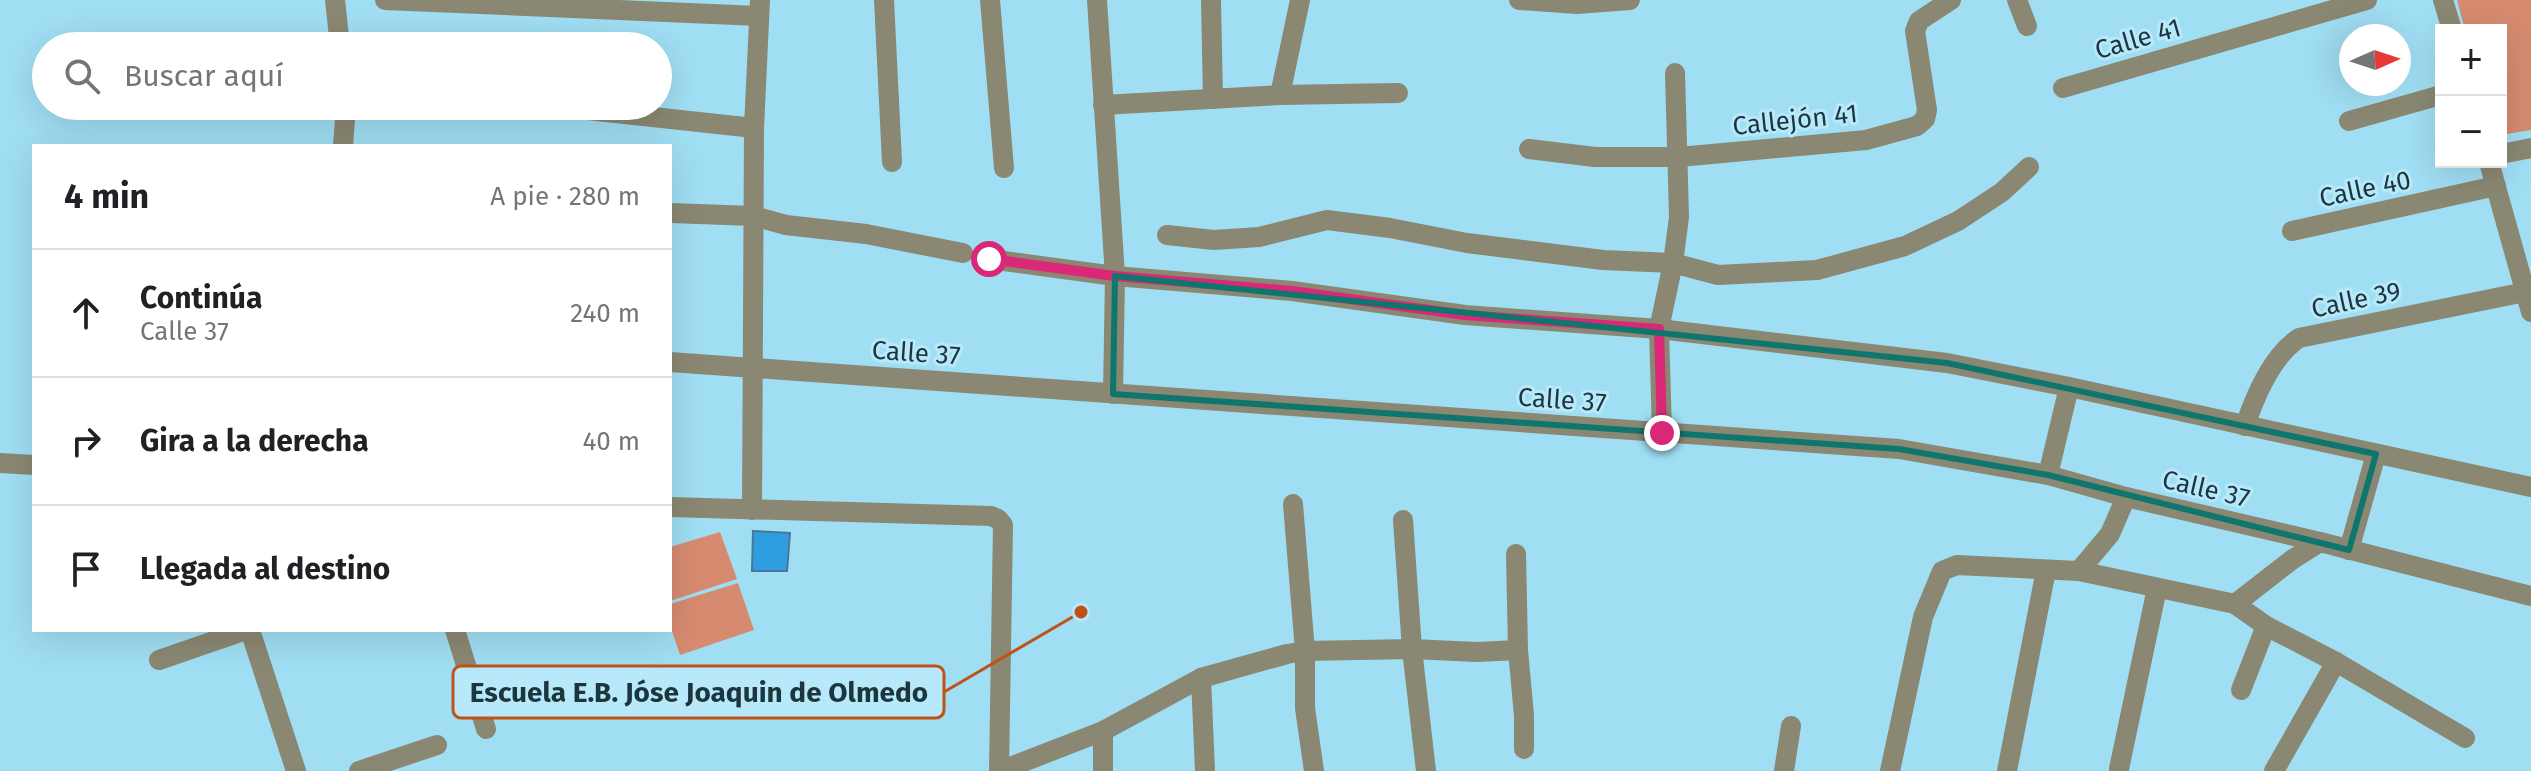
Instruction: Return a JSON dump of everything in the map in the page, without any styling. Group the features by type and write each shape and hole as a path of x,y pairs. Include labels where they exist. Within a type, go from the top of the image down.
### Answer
{"street":[{"path":"335,0 338,32"},
{"path":"385,0 760,8 754,128 752,510"},
{"path":"884,0 892,162"},
{"path":"990,0 1004,168"},
{"path":"1097,0 1115,276 1113,394"},
{"path":"1211,0 1213,99"},
{"path":"1280,95 1300,0"},
{"path":"1519,0 1630,0"},
{"name":"Callejón 41","path":"1529,149 1595,157 1679,157 1866,140 1917,126 1925,119 1927,110 1915,31 1919,21 1951,0"},
{"path":"2017,0 2027,26"},
{"name":"Calle 41","path":"2063,88 2367,0"},
{"path":"2443,0 2450,24"},
{"path":"1662,433 1659,329 1679,217 1675,73"},
{"path":"1103,105 1280,95 1398,93"},
{"path":"2349,121 2437,96"},
{"path":"672,119 754,128"},
{"path":"343,144 345,120"},
{"path":"2507,153 2531,148"},
{"path":"1167,235 1214,240 1259,237 1327,220 1467,243 1603,260 1673,263 1718,275 1817,270 1905,246 1958,221 2002,192 2029,167"},
{"path":"2491,168 2522,249 2525,292 2531,312"},
{"name":"Calle 40","path":"2292,231 2496,186"},
{"path":"672,213 753,216 786,225 866,234 963,253"},
{"path":"989,259 1115,276 1292,291 1465,315 1659,329 1947,363 2531,487"},
{"name":"Calle 39","path":"2245,426 2253,401 2274,366 2289,345 2299,338 2525,292"},
{"name":"Calle 37","path":"672,362 1899,449 2048,475 2531,596"},
{"path":"2048,475 2069,387"},
{"path":"2349,550 2376,454"},
{"path":"0,463 32,465"},
{"path":"2079,571 2110,534 2126,497"},
{"path":"1293,504 1305,651 1305,708 1314,771"},
{"path":"672,507 991,516 998,519 1003,525 1000,771 1103,731 1201,678 1305,651 1518,650"},
{"path":"1403,520 1412,649 1426,771"},
{"path":"2235,604 2320,542"},
{"path":"1516,554 1524,749"},
{"path":"1890,771 1923,617 1942,571 1957,565 2079,571 2235,604 2266,626 2336,662 2465,738"},
{"path":"2007,771 2046,570"},
{"path":"2119,769 2157,588"},
{"path":"2241,690 2266,626"},
{"path":"159,660 242,632"},
{"path":"249,632 294,771"},
{"path":"456,632 486,729"},
{"path":"2274,771 2336,662"},
{"path":"1201,678 1205,771"},
{"path":"1784,771 1791,726"},
{"path":"1103,731 1103,771"},
{"path":"359,771 437,745"}],"highlighted area":[{"path":"1115,276 1947,363 2376,454 2349,550 2048,475 1899,449 1113,394"}],"shaded area":[{"path":"2457,0 2531,0 2531,130 2507,134 2507,24 2463,24"},
{"path":"720,532 737,579 672,600 672,546"},
{"path":"738,583 754,630 680,655 672,631 672,603"}],"building":[{"path":"753,531 790,533 787,571 752,571"}],"place":[{"name":"Escuela E.B. Jóse Joaquin de Olmedo","path":"1081,612"}],"route":[{"path":"989,259 1115,276 1292,291 1465,315 1659,329 1662,433"}]}
